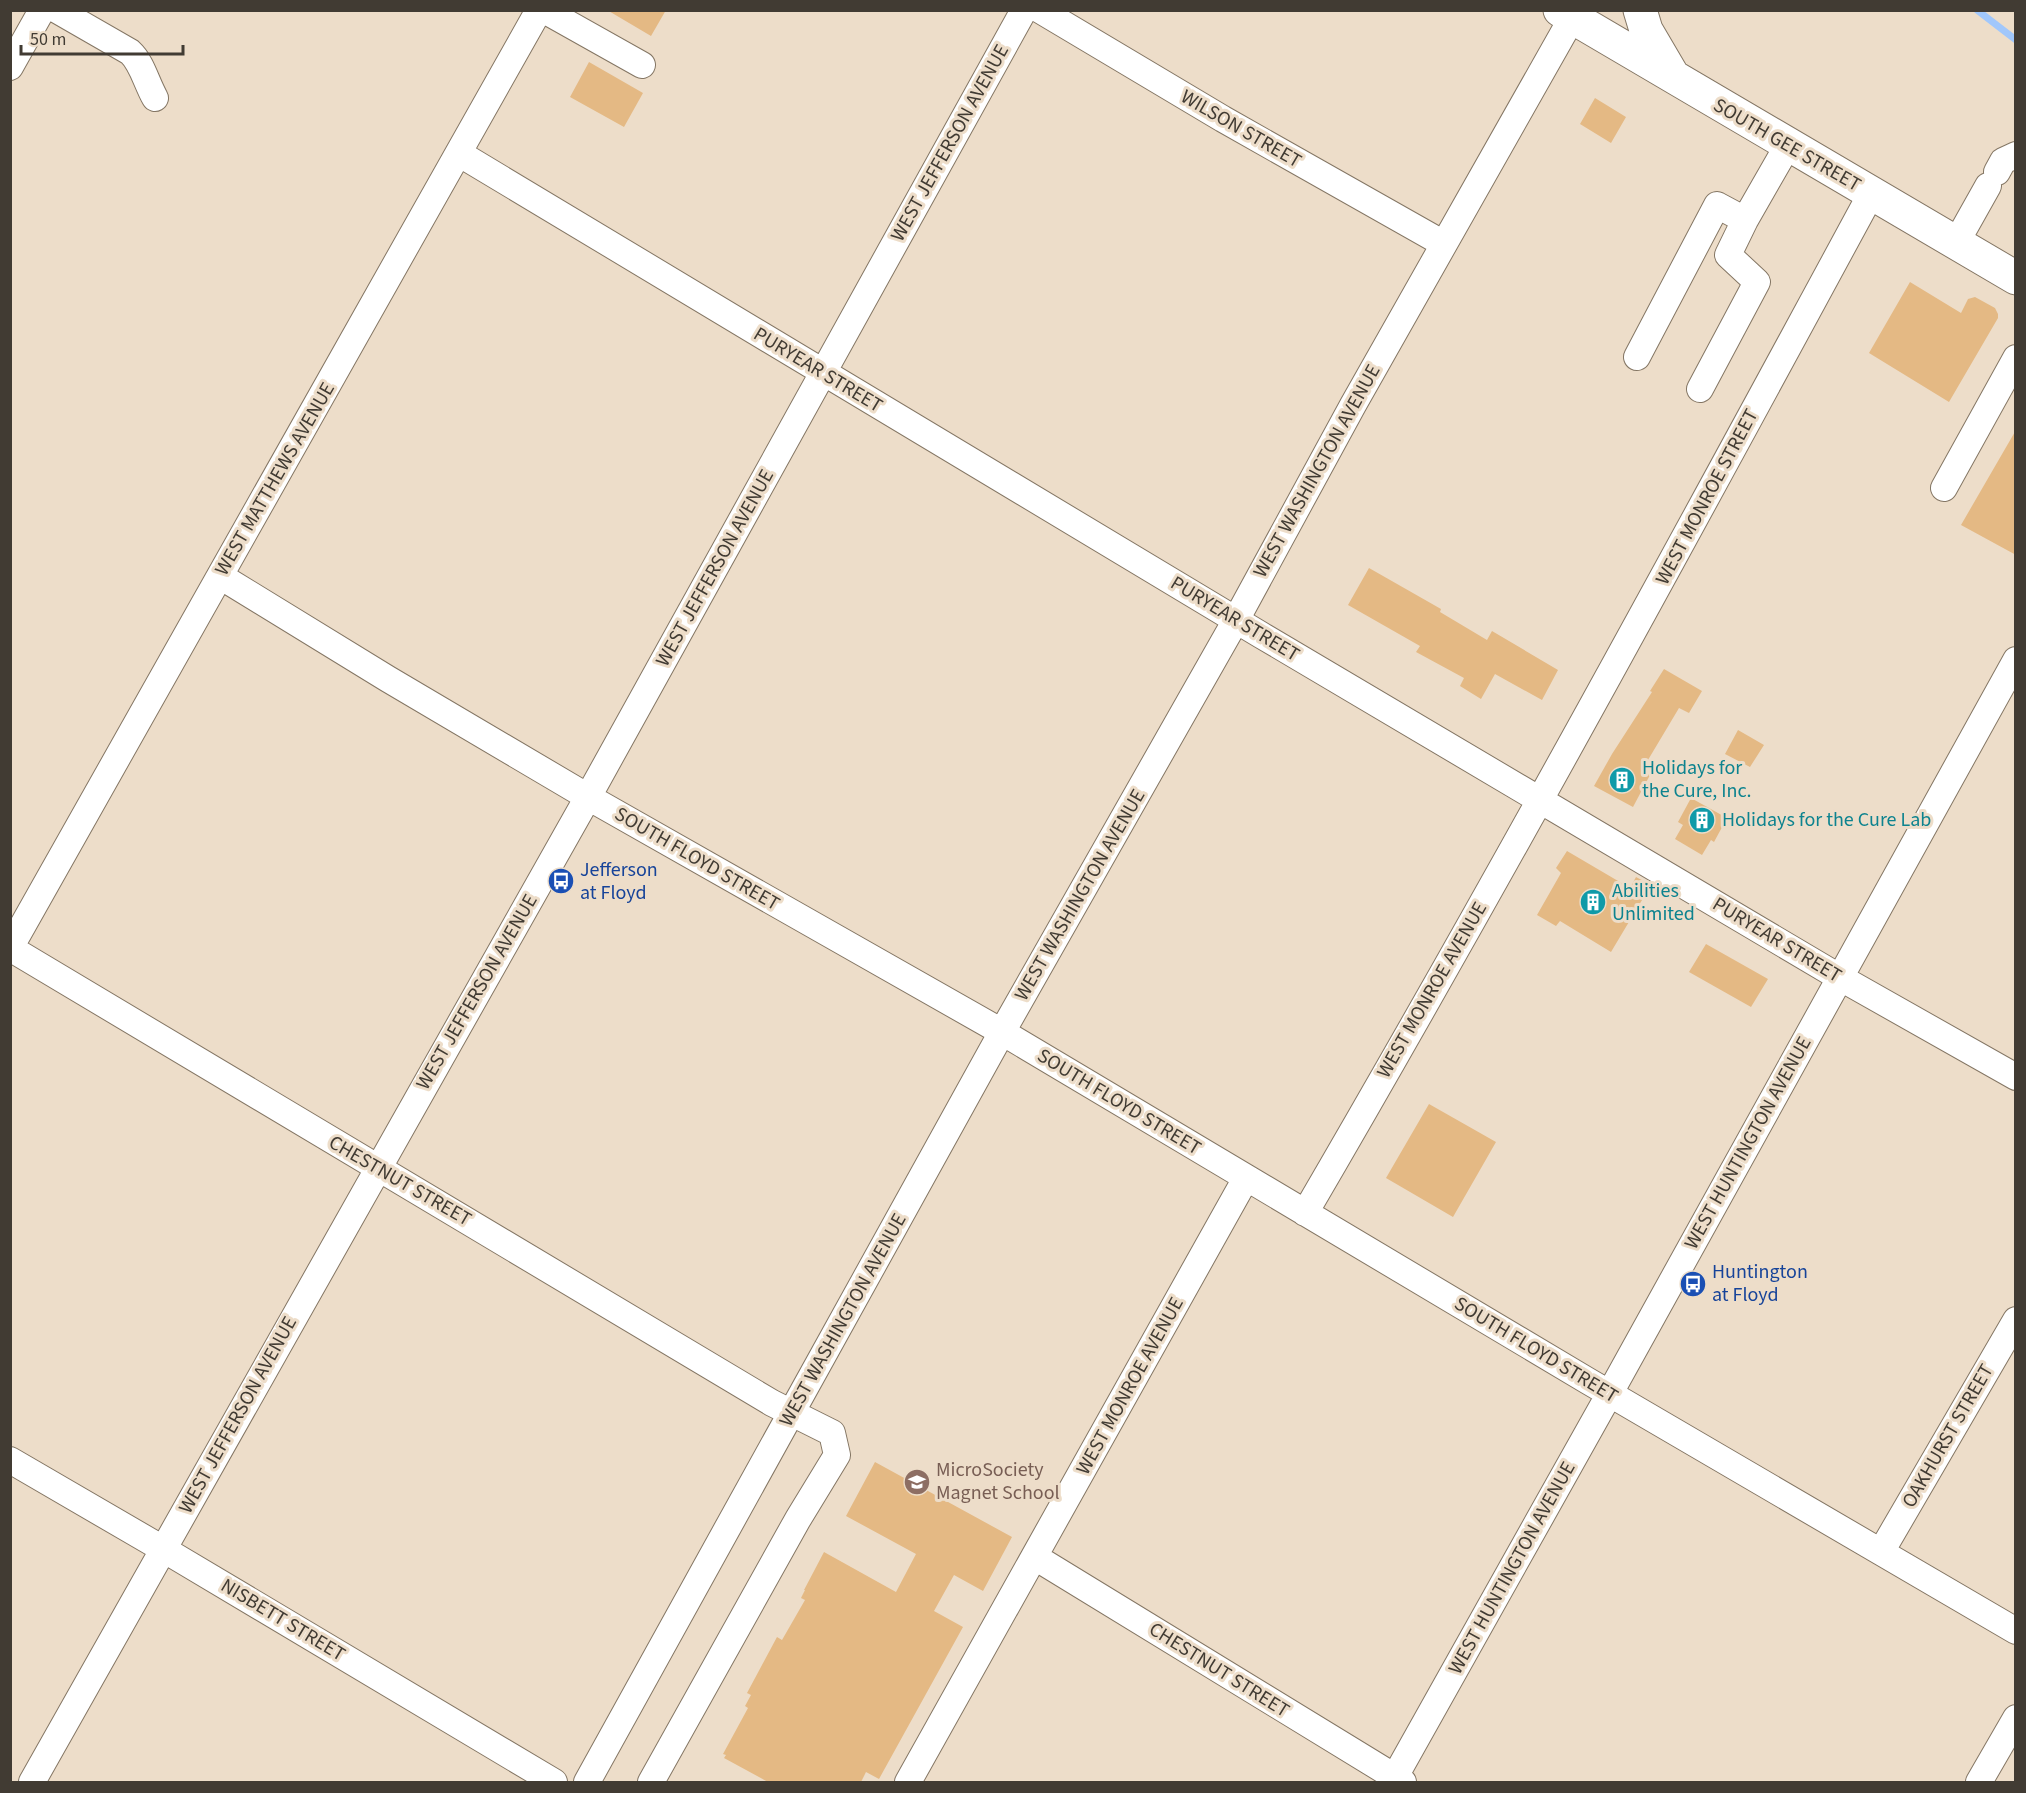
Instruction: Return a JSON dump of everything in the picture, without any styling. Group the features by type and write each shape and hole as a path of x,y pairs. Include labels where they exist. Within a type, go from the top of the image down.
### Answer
{"main road":[{"path":"1640,10 1646,30 1674,78"},
{"name":"SOUTH GEE STREET","path":"1570,13 1674,78 2016,278"}],"street":[{"path":"10,67 42,10"},
{"path":"57,10 140,60 144,77 155,98"},
{"name":"WEST MATTHEWS AVENUE","path":"10,948 460,154 539,10"},
{"path":"544,10 642,65"},
{"name":"WEST JEFFERSON AVENUE","path":"32,1782 588,797 1024,10"},
{"name":"WILSON STREET","path":"1040,10 1222,119 1444,244"},
{"name":"WEST WASHINGTON AVENUE","path":"587,1782 1002,1032 1236,620 1570,13"},
{"path":"1700,389 1757,282 1728,255 1745,220 1788,145"},
{"name":"PURYEAR STREET","path":"460,154 1236,620 1839,977 2016,1077"},
{"path":"1956,243 2003,161 2016,155"},
{"name":"WEST MONROE STREET","path":"1541,799 1871,194"},
{"path":"1637,357 1717,206 1745,220"},
{"path":"1944,488 2016,358"},
{"name":"SOUTH FLOYD STREET","path":"220,576 388,679 588,797 1002,1032 1610,1394 2016,1631"},
{"name":"WEST HUNTINGTON AVENUE","path":"1396,1781 2016,660"},
{"name":"WEST MONROE AVENUE","path":"1305,1213 1541,799"},
{"name":"CHESTNUT STREET","path":"10,948 791,1414 832,1433 837,1455 798,1519 651,1782"},
{"name":"WEST MONROE AVENUE","path":"908,1782 1246,1178"},
{"name":"OAKHURST STREET","path":"1881,1552 2016,1320"},
{"name":"NISBETT STREET","path":"10,1460 554,1782"},
{"name":"CHESTNUT STREET","path":"1035,1557 1396,1781"},
{"path":"1979,1782 2016,1718"}],"building":[{"path":"607,10 666,10 651,36"},
{"path":"589,62 643,93 624,127 570,97"},
{"path":"1595,98 1626,117 1611,143 1580,124"},
{"path":"1910,282 1961,313 1968,299 1975,297 1995,308 1998,314 1998,318 1949,402 1869,353"},
{"path":"2016,430 2016,555 1961,525"},
{"path":"1369,568 1441,609 1440,612 1487,640 1492,631 1558,670 1542,700 1495,674 1481,699 1460,686 1464,678 1416,652 1420,646 1348,605"},
{"path":"1664,669 1702,691 1689,713 1679,708 1642,770 1650,775 1633,807 1594,786"},
{"path":"1738,730 1764,745 1750,767 1725,754"},
{"name":"Holidays for the Cure Lab","path":"1691,798 1727,818 1714,842 1711,840 1702,855 1675,839 1683,825 1678,822"},
{"name":"Abilities Unlimited","path":"1567,851 1630,888 1636,877 1651,885 1611,952 1560,921 1556,926 1537,915 1561,873 1556,868"},
{"path":"1706,944 1768,979 1751,1007 1689,972"},
{"path":"1429,1104 1496,1142 1453,1217 1386,1178"},
{"path":"875,1462 1012,1537 983,1591 954,1575 934,1611 963,1627 879,1779 866,1772 861,1782 768,1782 724,1758 726,1755 723,1754 748,1708 745,1706 751,1695 747,1693 777,1637 782,1640 805,1600 801,1598 804,1590 824,1552 896,1592 916,1554 846,1516"}],"waterway":[{"path":"1977,10 2016,40"}],"place":[{"name":"Holidays for the Cure, Inc.","path":"1622,780"},
{"name":"Holidays for the Cure Lab","path":"1702,820"},
{"name":"Jefferson at Floyd","path":"561,881"},
{"name":"Abilities Unlimited","path":"1593,902"},
{"name":"Huntington at Floyd","path":"1693,1284"},
{"name":"MicroSociety Magnet School","path":"917,1482"}]}
